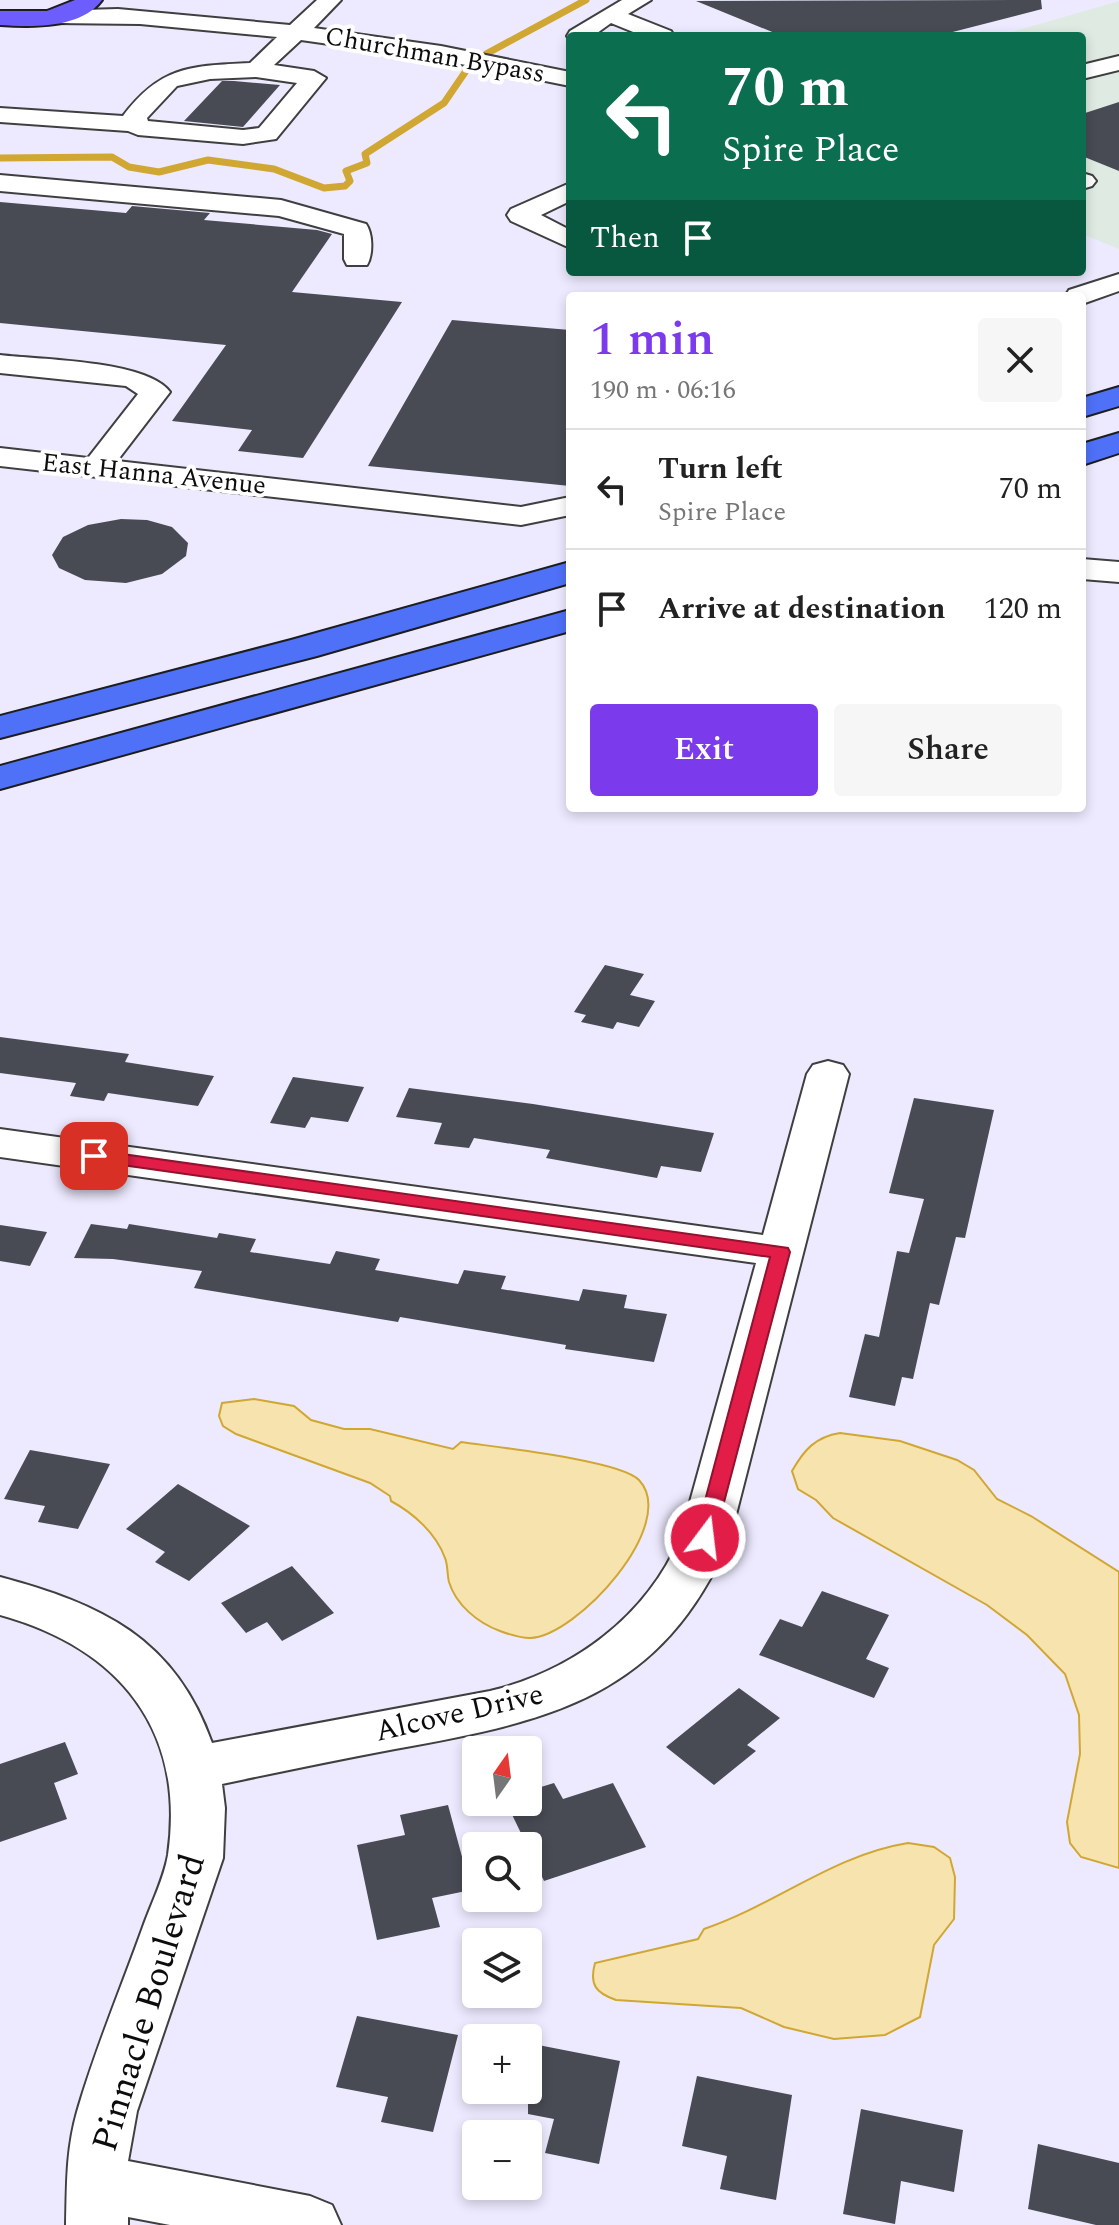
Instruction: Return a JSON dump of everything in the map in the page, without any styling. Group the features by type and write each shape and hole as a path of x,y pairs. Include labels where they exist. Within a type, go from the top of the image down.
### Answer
{"highway":[{"path":"1086,407 1119,396"},
{"path":"1086,454 1119,442"},
{"path":"0,727 319,644 566,573"},
{"path":"0,778 566,621"}],"main road":[{"path":"0,31 79,9 92,0"},
{"path":"0,18 44,17"}],"street":[{"name":"Churchman Bypass","path":"92,0 118,9 229,19 559,76"},
{"path":"256,70 275,48 300,31 330,0"},
{"path":"584,32 609,14 640,0"},
{"path":"609,14 653,32"},
{"name":"Churchman Bypass","path":"44,17 94,15 300,31"},
{"path":"1086,71 1119,63"},
{"path":"256,70 314,78 267,134 243,137 138,128 134,117 169,81 210,72 256,70"},
{"path":"0,115 137,124"},
{"path":"0,183 281,208 357,230 357,259"},
{"path":"566,193 520,215 566,238"},
{"path":"1086,264 1119,280"},
{"path":"1086,293 1119,280"},
{"path":"0,364 134,378 155,392 97,467"},
{"name":"East Hanna Avenue","path":"4,463 97,467 521,516 566,507"},
{"path":"1086,569 1119,572"},
{"name":"Alcove Drive","path":"195,1768 521,1703 567,1684 602,1664 649,1628 684,1585 705,1538 828,1074"},
{"path":"0,1143 781,1252"},
{"name":"Pinnacle Boulevard","path":"0,1596 31,1603 92,1628 134,1659 179,1721 195,1768 199,1793 195,1858 107,2111 96,2203"},
{"path":"96,2203 310,2225"}],"shaded area":[{"path":"1119,1 1119,249 1086,236 1086,32 1012,32"},
{"path":"254,1399 294,1406 311,1420 344,1429 370,1429 453,1449 461,1442 608,1466 639,1480 648,1499 646,1523 635,1549 596,1599 550,1633 519,1637 492,1628 462,1606 452,1590 446,1561 436,1540 407,1511 391,1501 390,1496 370,1483 236,1434 223,1426 219,1416 222,1403"},
{"path":"840,1433 900,1441 957,1460 974,1470 997,1499 1031,1516 1119,1572 1119,1868 1081,1857 1070,1843 1067,1822 1080,1754 1079,1715 1065,1674 1027,1635 987,1605 833,1518 816,1500 798,1489 792,1471 801,1457 817,1441"},
{"path":"908,1843 934,1847 950,1858 955,1877 954,1919 934,1945 920,2017 885,2035 834,2039 784,2027 741,2008 616,2000 599,1991 594,1983 595,1963 698,1939 704,1929 829,1869 881,1849"}],"building":[{"path":"1041,0 1042,9 953,32 772,32 696,1"},
{"path":"222,81 280,85 243,127 184,121"},
{"path":"1119,102 1119,171 1086,158 1086,113"},
{"path":"0,202 126,213 132,206 210,213 204,220 317,230 332,234 292,292 402,302 303,458 238,451 252,430 172,421 226,345 0,323"},
{"path":"452,320 566,330 566,486 368,466"},
{"path":"121,519 147,520 172,527 188,543 186,556 162,574 126,583 85,580 59,568 52,555 63,537 88,525"},
{"path":"605,965 644,974 630,995 655,1001 639,1027 617,1022 613,1029 581,1022 586,1015 574,1012"},
{"path":"0,1037 129,1054 125,1062 214,1076 198,1106 108,1093 104,1101 70,1096 76,1083 0,1073"},
{"path":"293,1077 364,1087 348,1122 311,1117 305,1128 270,1123"},
{"path":"409,1088 714,1133 701,1172 661,1166 657,1178 546,1158 550,1150 474,1138 469,1148 434,1144 442,1123 396,1117"},
{"path":"914,1098 994,1110 965,1238 956,1237 939,1305 930,1303 913,1379 902,1377 895,1406 849,1397 865,1334 879,1337 897,1251 909,1253 924,1199 889,1193"},
{"path":"91,1224 127,1229 129,1224 217,1238 219,1233 256,1239 250,1252 330,1264 336,1251 380,1259 375,1270 458,1284 464,1270 506,1276 501,1289 579,1301 583,1289 627,1295 624,1308 667,1314 654,1362 565,1349 566,1345 400,1317 398,1322 194,1288 202,1271 113,1259 74,1258"},
{"path":"0,1225 47,1232 30,1266 0,1261"},
{"path":"30,1450 110,1464 78,1529 38,1522 45,1506 4,1499"},
{"path":"178,1484 250,1526 189,1581 155,1562 165,1552 126,1529"},
{"path":"292,1566 334,1613 282,1641 267,1622 246,1633 221,1603"},
{"path":"822,1591 889,1615 866,1659 889,1668 874,1698 759,1655 780,1619 802,1627"},
{"path":"739,1688 780,1718 747,1745 756,1751 714,1785 666,1747"},
{"path":"65,1742 78,1774 54,1783 67,1819 0,1842 0,1764"},
{"path":"554,1783 563,1799 613,1783 646,1847 544,1881 542,1832 520,1832 513,1816 542,1816 542,1787"},
{"path":"448,1805 462,1857 462,1892 432,1898 440,1927 377,1940 357,1845 405,1835 400,1815"},
{"path":"357,2016 458,2035 433,2132 381,2122 388,2097 336,2087"},
{"path":"542,2046 620,2061 599,2164 545,2153 554,2119 528,2114 528,2104 542,2104"},
{"path":"697,2076 792,2095 776,2200 720,2189 727,2156 682,2146"},
{"path":"861,2109 963,2130 954,2192 901,2181 895,2224 843,2214"},
{"path":"1038,2144 1119,2163 1119,2225 1096,2225 1028,2209"}],"waterway":[{"path":"486,54 586,0"},
{"path":"0,158 112,157 129,167 159,172 208,160 274,169 324,188 345,186 350,181 346,171 367,163 365,154 444,103 470,65"}],"route":[{"path":"94,1156 781,1252 705,1538"}]}
